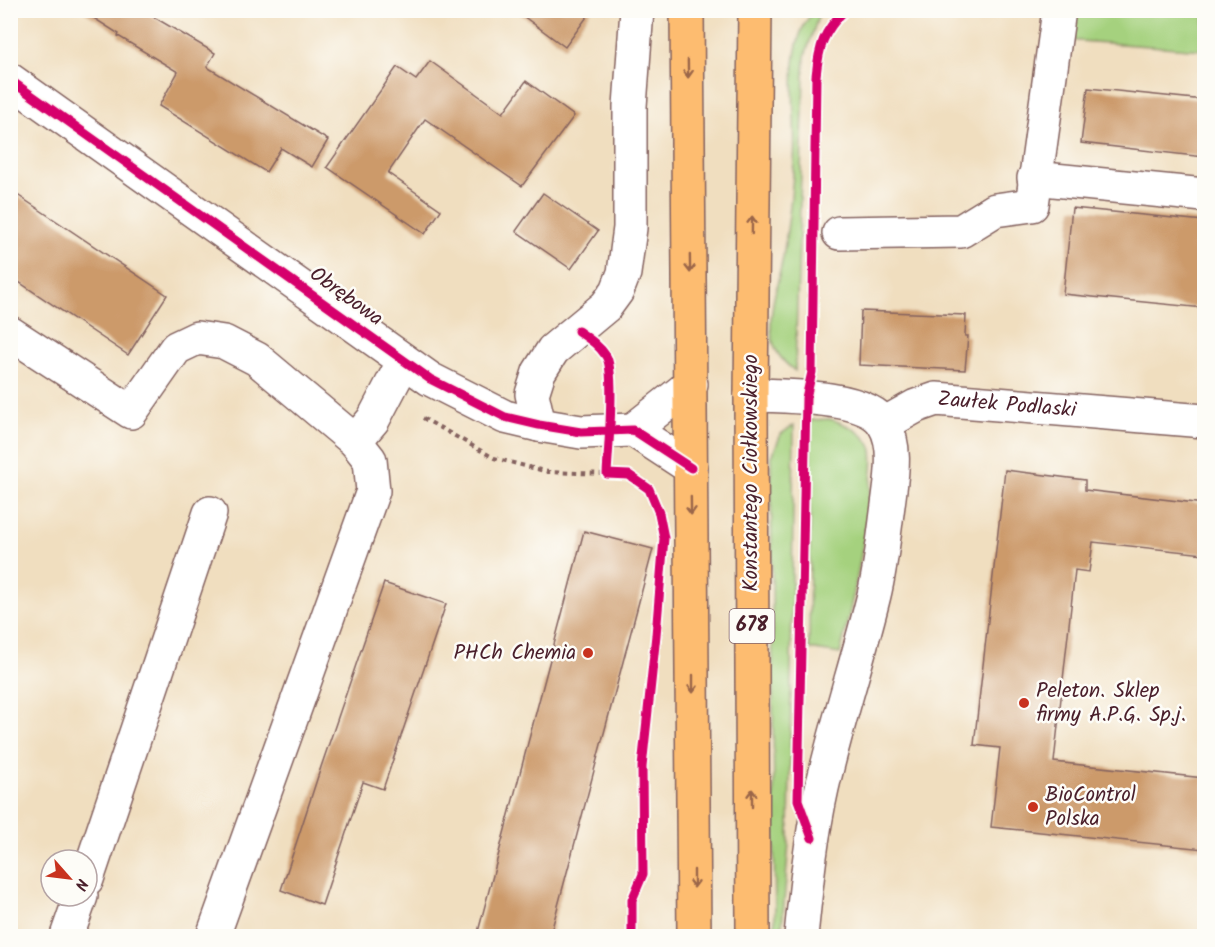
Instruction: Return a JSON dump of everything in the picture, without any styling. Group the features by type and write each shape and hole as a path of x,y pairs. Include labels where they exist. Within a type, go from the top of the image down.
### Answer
{"highway":[{"path":"687,10 694,936"},
{"name":"Konstantego Ciołkowskiego","path":"753,936 751,395 755,10"}],"street":[{"path":"539,425 531,394 539,372 553,350 606,306 624,273 630,228 630,106 637,10"},
{"path":"839,233 961,231 995,210 1032,205 1059,10"},
{"name":"Obrębowa","path":"10,80 430,379 505,417 581,432 633,430"},
{"path":"1035,178 1204,195"},
{"path":"10,333 131,412 176,348 197,338 224,342 256,359 355,441 370,460 373,491 213,936"},
{"path":"355,441 373,420 404,361"},
{"path":"691,384 633,430 691,468"},
{"path":"751,395 806,398 854,405 872,411 884,424 891,444 891,476 875,592 822,787 812,838 801,936"},
{"name":"Zaułek Podlaski","path":"884,424 916,406 936,399 1204,421"},
{"path":"97,848 210,513"},
{"path":"68,936 77,908"}],"green space":[{"path":"1165,10 1204,15 1204,50 1066,40 1072,11"},
{"path":"814,11 820,11 805,56 804,74 795,371 781,358 775,348 771,320 783,257 792,185 795,143 794,62 804,26"},
{"path":"830,419 859,432 868,441 873,457 862,551 840,654 809,649 811,420"},
{"path":"794,425 789,842 782,927 775,933 771,459 781,434"}],"building":[{"path":"81,10 142,10 215,53 207,67 328,140 312,167 281,148 266,172 159,106 178,72 118,36 119,34"},
{"path":"515,10 592,10 565,47"},
{"path":"430,61 503,113 526,81 574,116 522,186 425,119 388,173 441,210 425,234 327,167 397,67 416,80"},
{"path":"1088,88 1204,100 1204,157 1081,143"},
{"path":"10,190 167,295 128,355 10,276"},
{"path":"543,193 598,231 571,269 516,231"},
{"path":"1072,208 1204,221 1204,308 1063,294"},
{"path":"861,311 966,315 965,336 968,336 965,370 859,365"},
{"path":"1005,470 1085,480 1085,490 1204,504 1204,554 1093,542 1089,572 1075,570 1054,762 1204,778 1204,849 991,827 1000,748 974,745"},
{"name":"PHCh Chemia","path":"584,531 653,549 550,936 497,936 478,932"},
{"path":"384,583 446,604 383,789 363,782 322,905 281,890"}],"cycle path":[{"path":"812,838 798,800 806,398 812,372 816,76 823,40 845,10"},
{"path":"10,80 430,379 505,417 581,432 633,430 691,468"},
{"path":"578,331 600,348 609,364 611,394 607,474 629,475 649,489 659,513 664,538 642,767 643,874 632,900 632,936"}],"place":[{"name":"PHCh Chemia","path":"588,653"},
{"name":"Peleton. Sklep firmy A.P.G. Sp.j.","path":"1024,703"},
{"name":"BioControl Polska","path":"1033,807"}]}
